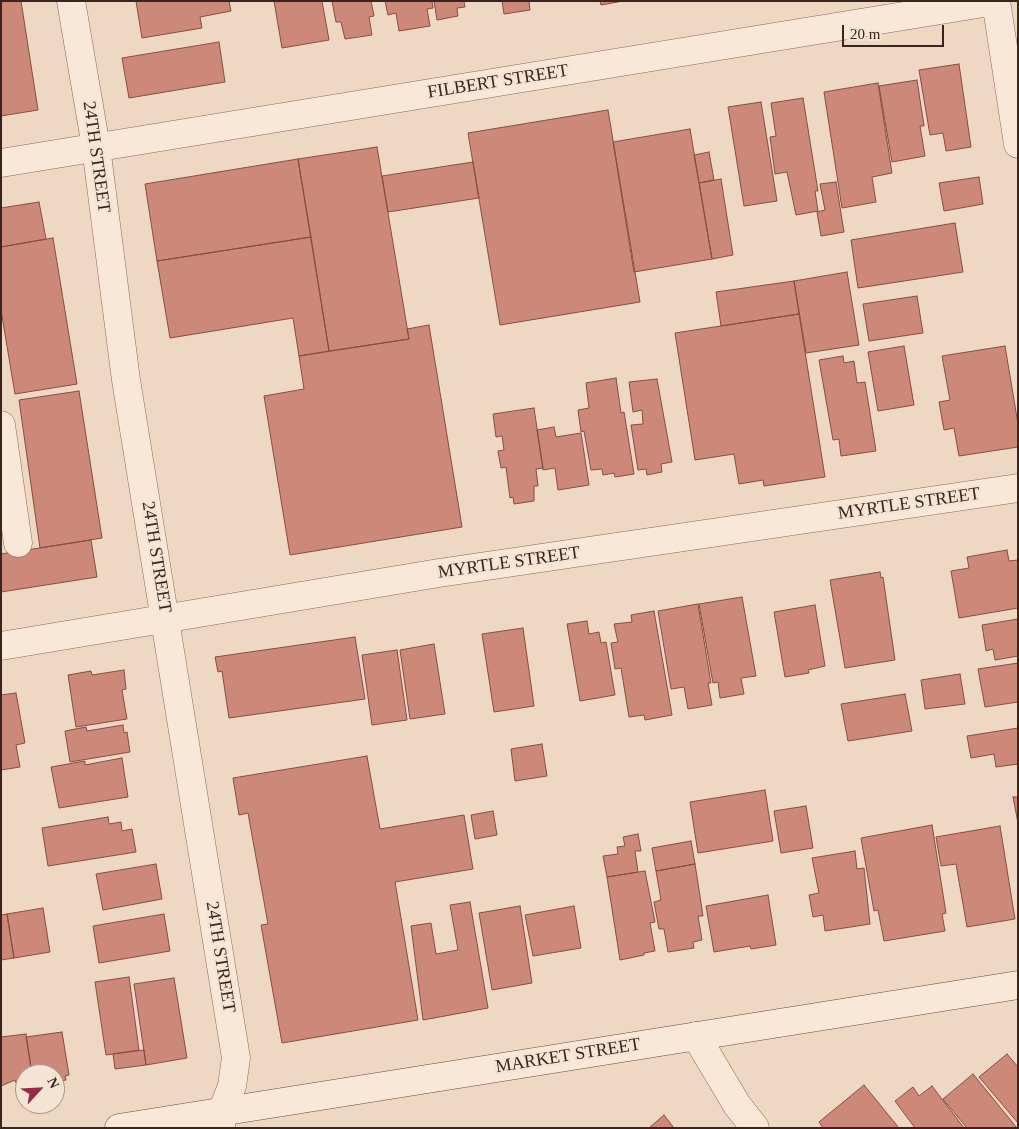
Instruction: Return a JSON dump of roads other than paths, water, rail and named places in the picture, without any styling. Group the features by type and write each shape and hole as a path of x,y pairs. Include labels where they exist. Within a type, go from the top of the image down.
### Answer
{"street":[{"name":"24TH STREET","path":"71,1 96,147 126,380 236,1058 232,1086 222,1120"},
{"name":"FILBERT STREET","path":"1,163 996,1"},
{"path":"996,1 1018,144"},
{"path":"1,425 7,504 18,543"},
{"name":"MYRTLE STREET","path":"1,646 464,569 1018,488"},
{"name":"MARKET STREET","path":"119,1128 222,1120 696,1036 1018,985"},
{"path":"696,1036 736,1105 755,1128"}]}
